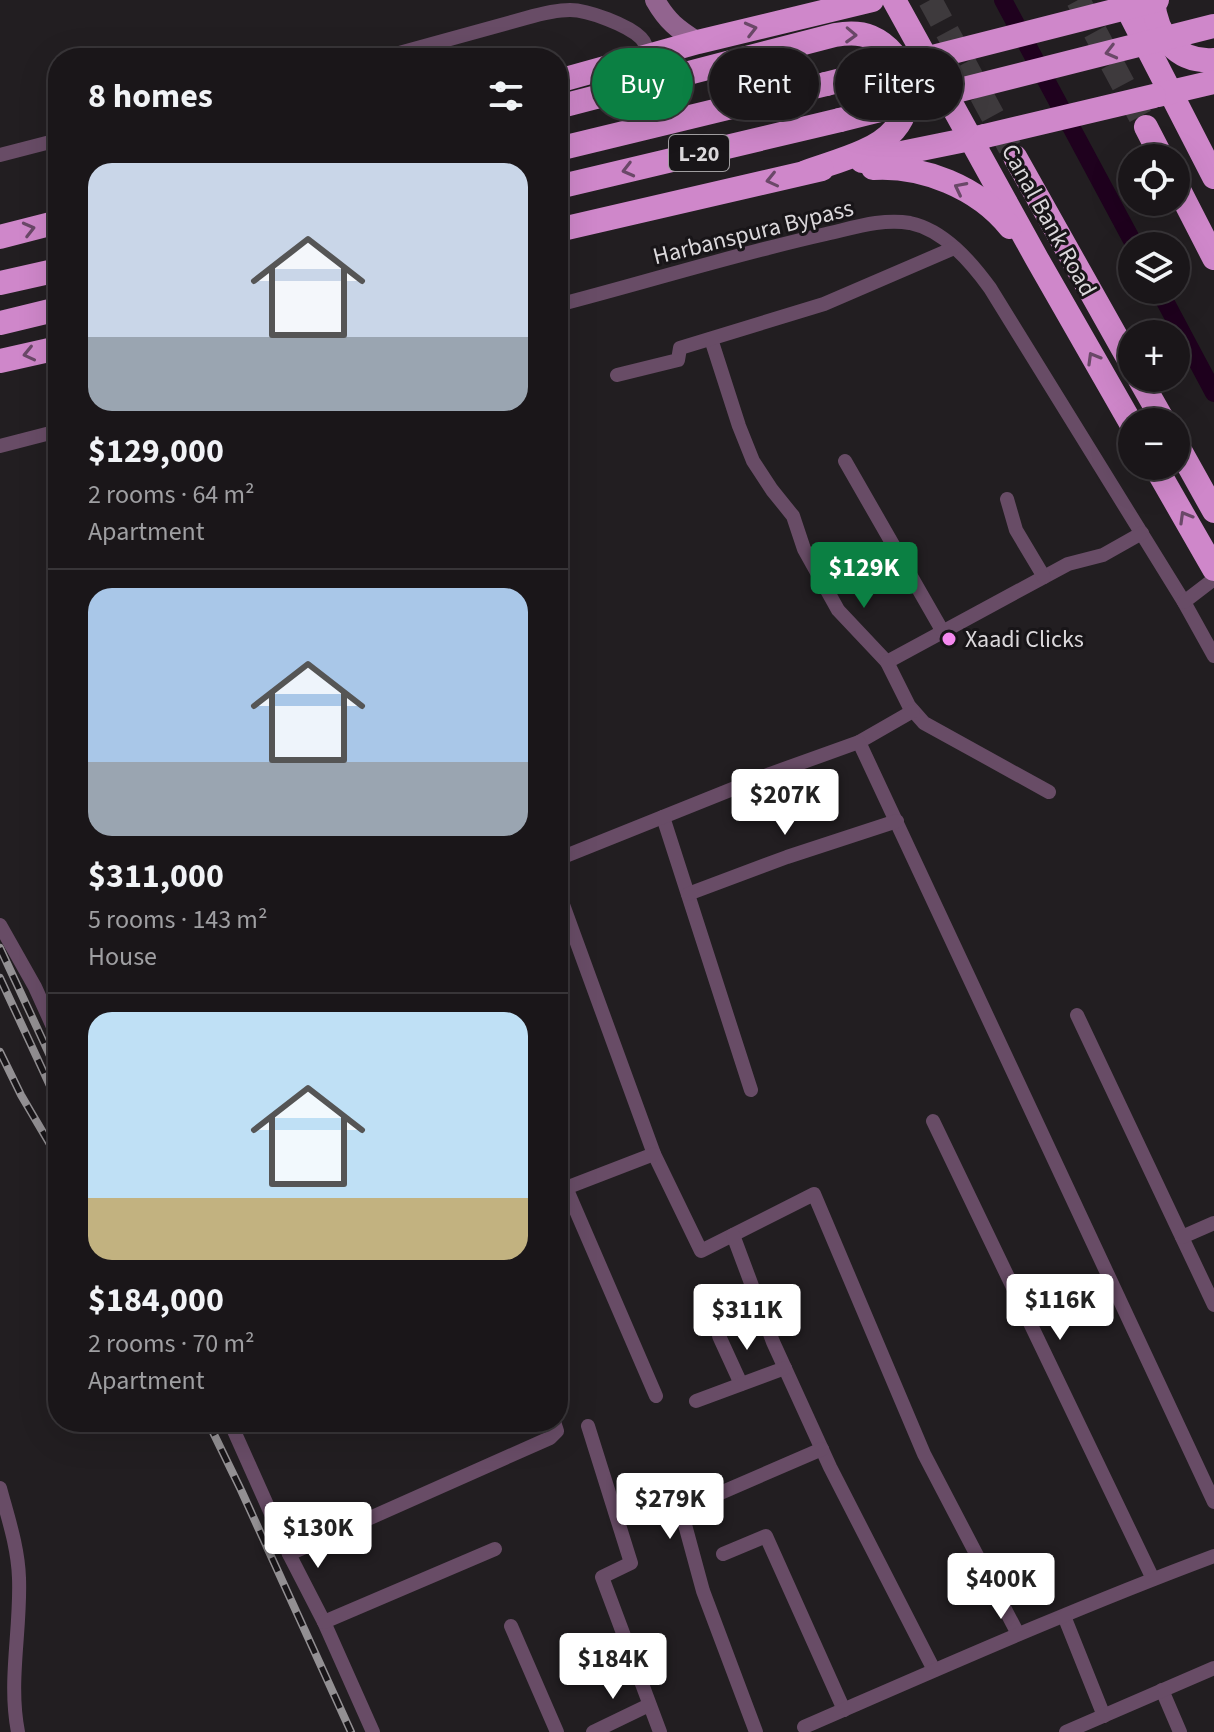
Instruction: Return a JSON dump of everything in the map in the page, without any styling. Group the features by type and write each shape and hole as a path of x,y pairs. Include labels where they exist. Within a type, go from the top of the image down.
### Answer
{"highway":[{"path":"786,20 824,0"},
{"path":"677,48 872,0"},
{"name":"Canal Bank Road","path":"894,0 978,137 1037,259 1122,408"},
{"path":"1123,0 1162,94 1214,177"},
{"path":"1155,0 1154,17 1172,47 1187,56 1214,60"},
{"name":"L-20","path":"963,49 1155,0"},
{"name":"L-20","path":"568,185 1214,26"},
{"path":"568,104 835,35 852,33 869,36 888,48"},
{"path":"568,78 592,72"},
{"name":"L-20","path":"568,147 835,82"},
{"path":"568,228 1214,82"},
{"path":"806,172 882,141 900,120"},
{"path":"1146,127 1155,144"},
{"path":"1015,157 1118,340"},
{"path":"806,172 894,167 917,171 950,183 1000,214 1037,259"},
{"path":"1190,211 1214,258"},
{"path":"0,237 48,225"},
{"path":"0,283 48,272"},
{"path":"0,323 48,311"},
{"path":"0,361 48,350"},
{"path":"1190,468 1214,511"},
{"path":"1163,480 1214,569"}],"main road":[{"path":"655,0 667,20 698,42"}],"street":[{"path":"417,48 549,12 581,10 626,28 640,37 646,48"},
{"path":"0,155 48,143"},
{"name":"Harbanspura Bypass","path":"568,302 784,243 882,222 924,228 954,248 990,288 1142,533 1214,656"},
{"path":"617,375 678,360 680,348 824,304 954,248"},
{"path":"711,339 753,461 793,516 804,549 838,610 887,662 909,706 924,723 1049,792"},
{"path":"0,446 48,434"},
{"path":"845,461 943,632"},
{"path":"1007,499 1016,530 1044,577"},
{"path":"887,662 1068,564 1103,555 1142,533"},
{"path":"1184,602 1214,579"},
{"path":"568,855 859,742 913,711"},
{"path":"859,742 1214,1502"},
{"path":"663,817 751,1090"},
{"path":"688,894 897,821"},
{"path":"568,918 654,1154 701,1251 814,1194 924,1454 1018,1634"},
{"path":"0,925 48,1016"},
{"path":"1077,1015 1214,1305"},
{"path":"933,1121 1153,1579"},
{"path":"568,1187 654,1154"},
{"path":"568,1202 656,1396"},
{"path":"1182,1237 1214,1223"},
{"path":"733,1235 773,1342 822,1449 934,1670"},
{"path":"719,1336 741,1384"},
{"path":"696,1401 785,1368"},
{"path":"588,1426 631,1563 602,1577 660,1732"},
{"path":"234,1432 373,1732"},
{"path":"289,1554 550,1438 556,1432"},
{"path":"756,1732 703,1591 681,1510 822,1449"},
{"path":"0,1488 17,1552 19,1578 14,1691 18,1732"},
{"path":"723,1554 766,1536 844,1710"},
{"path":"324,1622 495,1549"},
{"path":"804,1727 1018,1634 1214,1556"},
{"path":"1064,1616 1104,1716"},
{"path":"511,1626 557,1732"},
{"path":"1066,1732 1083,1729 1104,1716 1214,1668"},
{"path":"1162,1690 1180,1732"},
{"path":"593,1732 649,1705"}],"waterway":[{"path":"1003,0 1127,232"},
{"path":"1166,304 1214,393"}],"tunnel":[{"path":"930,0 1015,157"},
{"path":"1078,0 1146,127"}],"railway":[{"path":"0,948 48,1051"},
{"path":"0,978 48,1081"},
{"path":"0,1052 48,1141"},
{"path":"213,1432 351,1732"}],"place":[{"name":"Xaadi Clicks","path":"949,639"}]}
